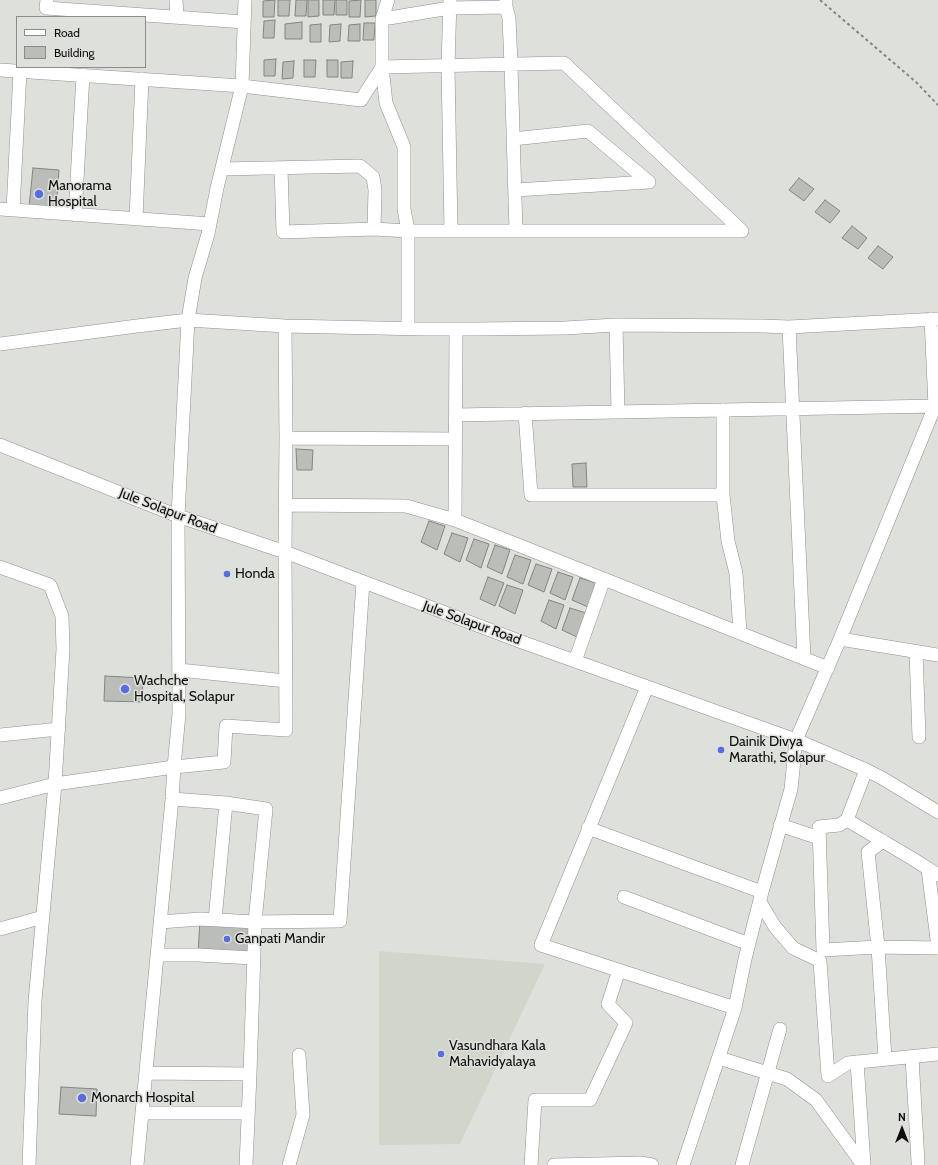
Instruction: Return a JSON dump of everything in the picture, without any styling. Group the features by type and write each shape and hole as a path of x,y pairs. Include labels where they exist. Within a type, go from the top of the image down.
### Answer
{"street":[{"path":"47,0 46,8 244,22"},
{"path":"176,0 177,17"},
{"path":"137,1165 179,714 178,516 188,320 195,278 210,224 242,86 245,0"},
{"path":"388,0 382,19 382,67 386,103 404,147 404,209 408,231 408,329"},
{"path":"390,18 450,4 506,3 509,18 516,231"},
{"path":"450,4 448,66 450,231"},
{"path":"281,168 283,232 374,229 408,231 742,231 564,63 382,67"},
{"path":"0,70 242,86 361,100 382,67"},
{"path":"20,71 6,210 210,224"},
{"path":"75,215 83,76"},
{"path":"136,219 142,80"},
{"path":"513,139 588,131 649,182 514,190"},
{"path":"222,170 360,166 373,176 375,190 374,229"},
{"path":"0,344 188,320 285,326 456,329 565,328 616,325 789,327 934,319 936,406 828,668 796,740 791,789 761,897 735,1008 683,1165"},
{"path":"616,325 618,412"},
{"path":"0,798 56,784 174,767 224,762 226,726 286,730 285,326"},
{"path":"789,327 804,658"},
{"path":"455,520 456,329"},
{"path":"456,415 936,406"},
{"path":"722,410 722,495 728,541 736,572 740,633"},
{"path":"525,413 531,495 722,495"},
{"path":"286,438 455,439"},
{"name":"Jule Solapur Road","path":"0,445 178,516 285,552 575,661 796,740 882,778 938,812"},
{"path":"285,505 406,506 455,520 828,668"},
{"path":"0,567 50,585 62,616 64,649 56,784 36,1001 29,1165"},
{"path":"575,661 604,579"},
{"path":"160,922 200,919 255,922 340,921 363,582"},
{"path":"840,639 938,655"},
{"path":"916,652 919,737"},
{"path":"179,670 286,681"},
{"path":"647,687 588,828 542,945 735,1008"},
{"path":"0,735 59,729"},
{"path":"847,820 933,872 938,948 878,947 823,950 819,827 839,825 847,820 866,770"},
{"path":"172,799 226,803 266,809 255,922 246,1165"},
{"path":"215,920 226,803"},
{"path":"780,825 819,838"},
{"path":"588,828 761,897 775,927 793,948 820,961 828,1076 848,1063 885,1058 938,1054"},
{"path":"883,841 868,852 878,947 885,1058"},
{"path":"624,897 750,944"},
{"path":"0,929 43,917"},
{"path":"157,955 198,955 253,958"},
{"path":"532,1165 535,1100 590,1100 626,1023 608,1004 619,970"},
{"path":"742,1165 780,1029"},
{"path":"289,1165 303,1115 299,1054"},
{"path":"912,1056 918,1162"},
{"path":"719,1058 787,1079 816,1100 863,1165"},
{"path":"857,1062 863,1165"},
{"path":"146,1073 250,1074"},
{"path":"142,1113 248,1113"},
{"path":"554,1165 641,1163 652,1165"}],"path":[{"path":"820,0 916,82 938,105"}],"shaded area":[{"name":"Vasundhara Kala Mahavidyalaya","path":"379,951 545,964 460,1144 379,1145"}],"building":[{"path":"275,0 274,17 263,17 263,1"},
{"path":"278,0 290,0 289,16 278,16"},
{"path":"296,0 307,0 306,16 295,16"},
{"path":"308,0 319,0 319,16 308,17"},
{"path":"323,0 335,0 334,15 323,15"},
{"path":"336,0 347,0 347,15 336,15"},
{"path":"361,0 360,17 349,17 349,1"},
{"path":"365,0 376,0 376,16 365,17"},
{"path":"275,20 274,38 263,38 264,21"},
{"path":"302,22 302,39 285,39 285,24"},
{"path":"364,23 375,23 374,40 363,40"},
{"path":"321,24 321,42 310,42 310,25"},
{"path":"341,24 340,41 329,42 330,25"},
{"path":"360,24 360,41 348,41 349,25"},
{"path":"276,59 275,76 264,76 264,60"},
{"path":"304,60 316,60 315,77 304,77"},
{"path":"327,60 338,60 338,77 327,77"},
{"path":"294,61 293,78 282,79 283,62"},
{"path":"353,61 352,78 341,78 341,62"},
{"path":"33,168 59,170 56,209 29,207"},
{"path":"799,178 814,189 804,201 789,190"},
{"path":"825,200 840,211 830,223 815,212"},
{"path":"852,226 867,238 858,249 842,238"},
{"path":"878,246 893,257 883,269 868,258"},
{"path":"296,449 313,450 312,470 297,470"},
{"path":"586,463 587,487 573,487 572,464"},
{"path":"429,521 445,526 437,550 421,542"},
{"path":"452,533 468,538 460,562 444,554"},
{"path":"474,539 489,544 481,568 466,560"},
{"path":"495,545 510,550 502,574 487,567"},
{"path":"515,555 531,560 523,584 507,577"},
{"path":"536,564 552,569 544,592 528,585"},
{"path":"558,572 573,577 565,600 550,593"},
{"path":"488,577 504,583 495,606 480,599"},
{"path":"580,578 596,583 588,607 572,600"},
{"path":"507,585 523,590 515,614 499,606"},
{"path":"549,600 564,605 556,629 541,621"},
{"path":"570,608 586,613 577,637 562,630"},
{"path":"105,676 143,678 142,702 104,701"},
{"name":"Ganpati Mandir","path":"200,919 255,922 253,958 198,955"},
{"path":"61,1087 97,1089 96,1116 59,1114"}],"place":[{"name":"Manorama Hospital","path":"39,194"},
{"name":"Honda","path":"227,574"},
{"name":"Wachche Hospital, Solapur","path":"125,689"},
{"name":"Dainik Divya Marathi, Solapur","path":"721,750"},
{"name":"Ganpati Mandir","path":"227,939"},
{"name":"Vasundhara Kala Mahavidyalaya","path":"441,1054"},
{"name":"Monarch Hospital","path":"82,1098"}]}
